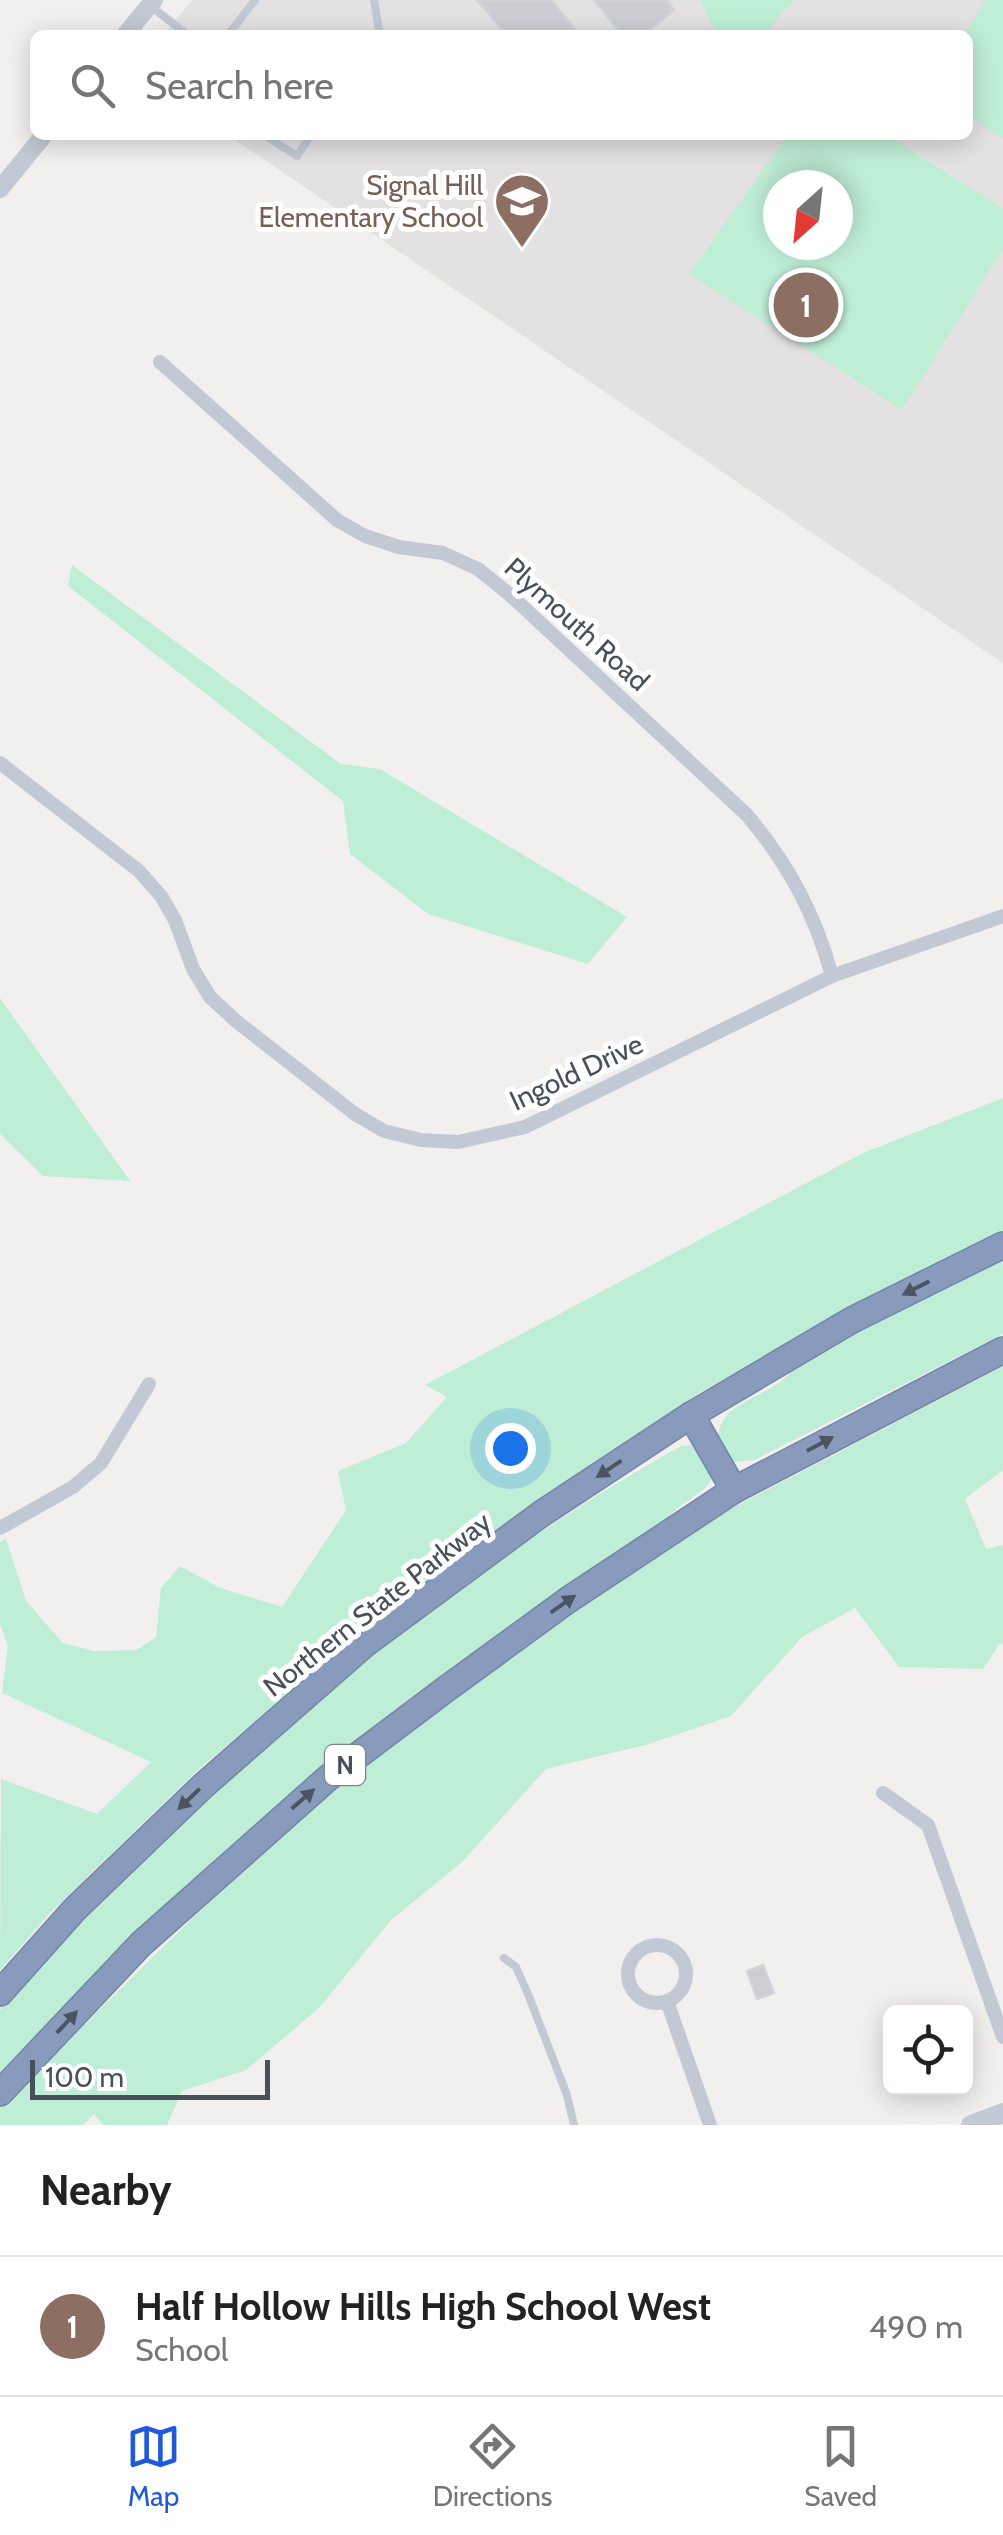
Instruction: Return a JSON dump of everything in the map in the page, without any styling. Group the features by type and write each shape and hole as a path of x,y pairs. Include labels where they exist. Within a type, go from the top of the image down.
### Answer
{"highway":[{"name":"Northern State Parkway","path":"0,1993 75,1910 204,1784 365,1644 541,1514 690,1415 852,1320 1003,1245"},
{"name":"N","path":"0,2093 140,1944 328,1778 568,1600 734,1490 1003,1350"},
{"path":"690,1415 734,1490"}],"main road":[{"path":"971,2125 1003,2113"}],"street":[{"path":"129,30 151,3"},
{"path":"0,189 40,140"},
{"name":"Plymouth Road","path":"160,362 337,520 382,542 443,553 478,569 509,594 747,815 768,839 803,894 823,940 832,976"},
{"name":"Ingold Drive","path":"0,763 139,872 161,896 175,920 193,969 210,996 236,1021 355,1114 384,1131 421,1140 458,1142 525,1127 832,976 1003,916"},
{"path":"0,1528 72,1487 101,1462 149,1384"},
{"path":"883,1793 928,1825 1003,2036"},
{"path":"645,1948 671,1950 683,1964 686,1972 681,1990 667,2002 648,2002 639,1997 628,1981 631,1962 645,1948"},
{"path":"667,2002 710,2125"}],"lane":[{"path":"232,30 255,0"},
{"path":"374,0 379,30"},
{"path":"151,3 182,30"},
{"path":"272,140 296,156 307,140"},
{"path":"504,1958 516,1967 528,1994 567,2095 574,2125"}],"shaded area":[{"path":"192,0 1003,0 1003,663 235,140 973,140 973,30 168,30"}],"green space":[{"path":"700,0 794,0 767,30 715,30"},
{"path":"986,0 1003,0 1003,138 973,119 973,30 967,30"},
{"path":"784,140 895,140 1003,209 1003,249 902,410 689,274 763,170 763,260 853,260 853,170 763,170"},
{"path":"72,565 341,764 380,769 627,917 588,964 428,914 350,854 343,801 68,586"},
{"path":"0,998 130,1181 43,1176 0,1134"},
{"path":"1003,1098 1003,1232 900,1283 699,1393 519,1513 365,1631 201,1767 50,1913 0,1970 1,1779 97,1814 151,1762 2,1693 8,1646 0,1624 0,1542 6,1539 26,1601 63,1643 93,1651 137,1650 156,1637 161,1588 180,1566 218,1587 282,1607 346,1510 338,1471 406,1443 447,1397 425,1385 863,1153"},
{"path":"1003,1250 1003,1334 754,1460 734,1462 720,1452 718,1436 728,1414 786,1377 802,1358"},
{"path":"1003,1366 1003,1470 965,1499 986,1549 1003,1545 1003,1644 983,1669 899,1667 855,1608 802,1637 731,1716 649,1744 546,1769 462,1862 391,1920 319,2008 246,2070 182,2091 167,2125 103,2125 94,2114 83,2125 0,2125 0,2107 256,1856 443,1701 685,1533"},
{"path":"681,1446 701,1448 713,1477 702,1491 674,1511 663,1525 451,1668 332,1760 136,1934 0,2075 0,2010 152,1849 233,1773 404,1630 494,1564 586,1503"}],"building":[{"path":"477,0 551,0 576,30 502,30"},
{"path":"594,0 666,0 674,10 649,30 618,30"},
{"path":"763,1965 774,1993 757,1999 747,1971"}],"place":[{"name":"Signal Hill Elementary School","path":"522,250"},
{"name":"Half Hollow Hills High School West","path":"806,305"}]}
